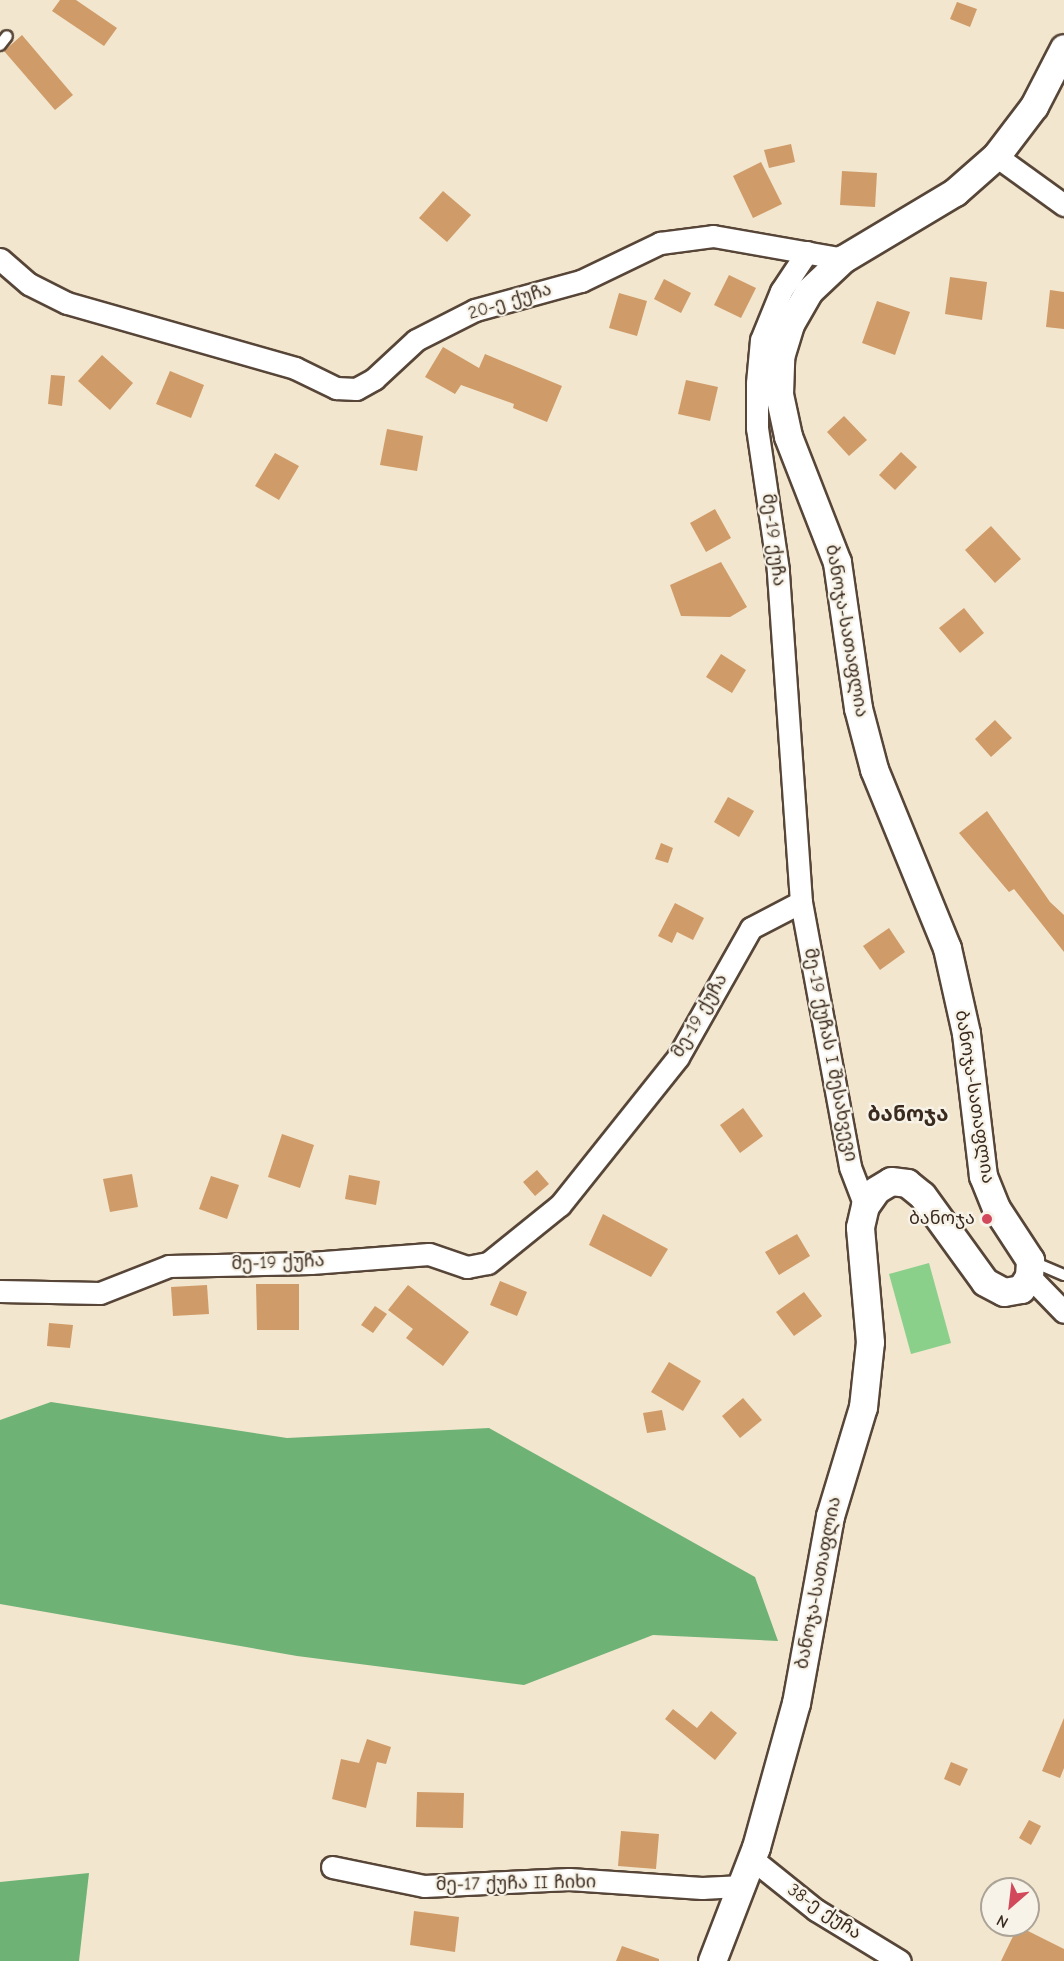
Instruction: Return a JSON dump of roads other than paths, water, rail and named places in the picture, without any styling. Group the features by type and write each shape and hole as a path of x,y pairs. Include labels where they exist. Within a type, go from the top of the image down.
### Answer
{"street":[{"name":"ბანოჯა-სათაფლია","path":"1029,1268 996,1208 983,1176 966,1034 947,948 873,769 858,708 837,562 788,436 779,394 780,357 790,324 809,291 843,259 954,192 996,156 1034,106 1064,48"},
{"path":"996,156 1064,205"},
{"name":"20-ე ქუჩა","path":"0,259 30,284 67,303 295,368 336,388 356,389 374,380 416,340 475,310 581,281 660,243 713,236 843,259"},
{"name":"მე-19 ქუჩა","path":"0,1291 100,1293 169,1266 311,1263 429,1254 467,1267 488,1263 560,1205 678,1057 750,928 801,902 778,570 757,428 757,382 761,340 781,291 807,252"},
{"name":"მე-19 ქუჩას I შესახვევი","path":"801,902 850,1167 865,1206"},
{"path":"865,1206 876,1190 891,1181 907,1183 922,1195 986,1282 1004,1292 1021,1289 1029,1268"},
{"name":"ბანოჯა-სათაფლია","path":"712,1961 738,1886 751,1858 796,1703 830,1516 862,1407 870,1342 860,1227 865,1206"},
{"path":"1029,1268 1064,1312"},
{"name":"38-ე ქუჩა","path":"751,1858 816,1910 900,1961"},
{"name":"მე-17 ქუჩა II ჩიხი","path":"332,1867 424,1886 569,1879 702,1888 738,1886"}],"lane":[{"path":"1029,1268 1064,1275"}],"place":[{"name":"ბანოჯა","path":"987,1219"}],"district":[{"name":"ბანოჯა","path":"908,1114"}]}
